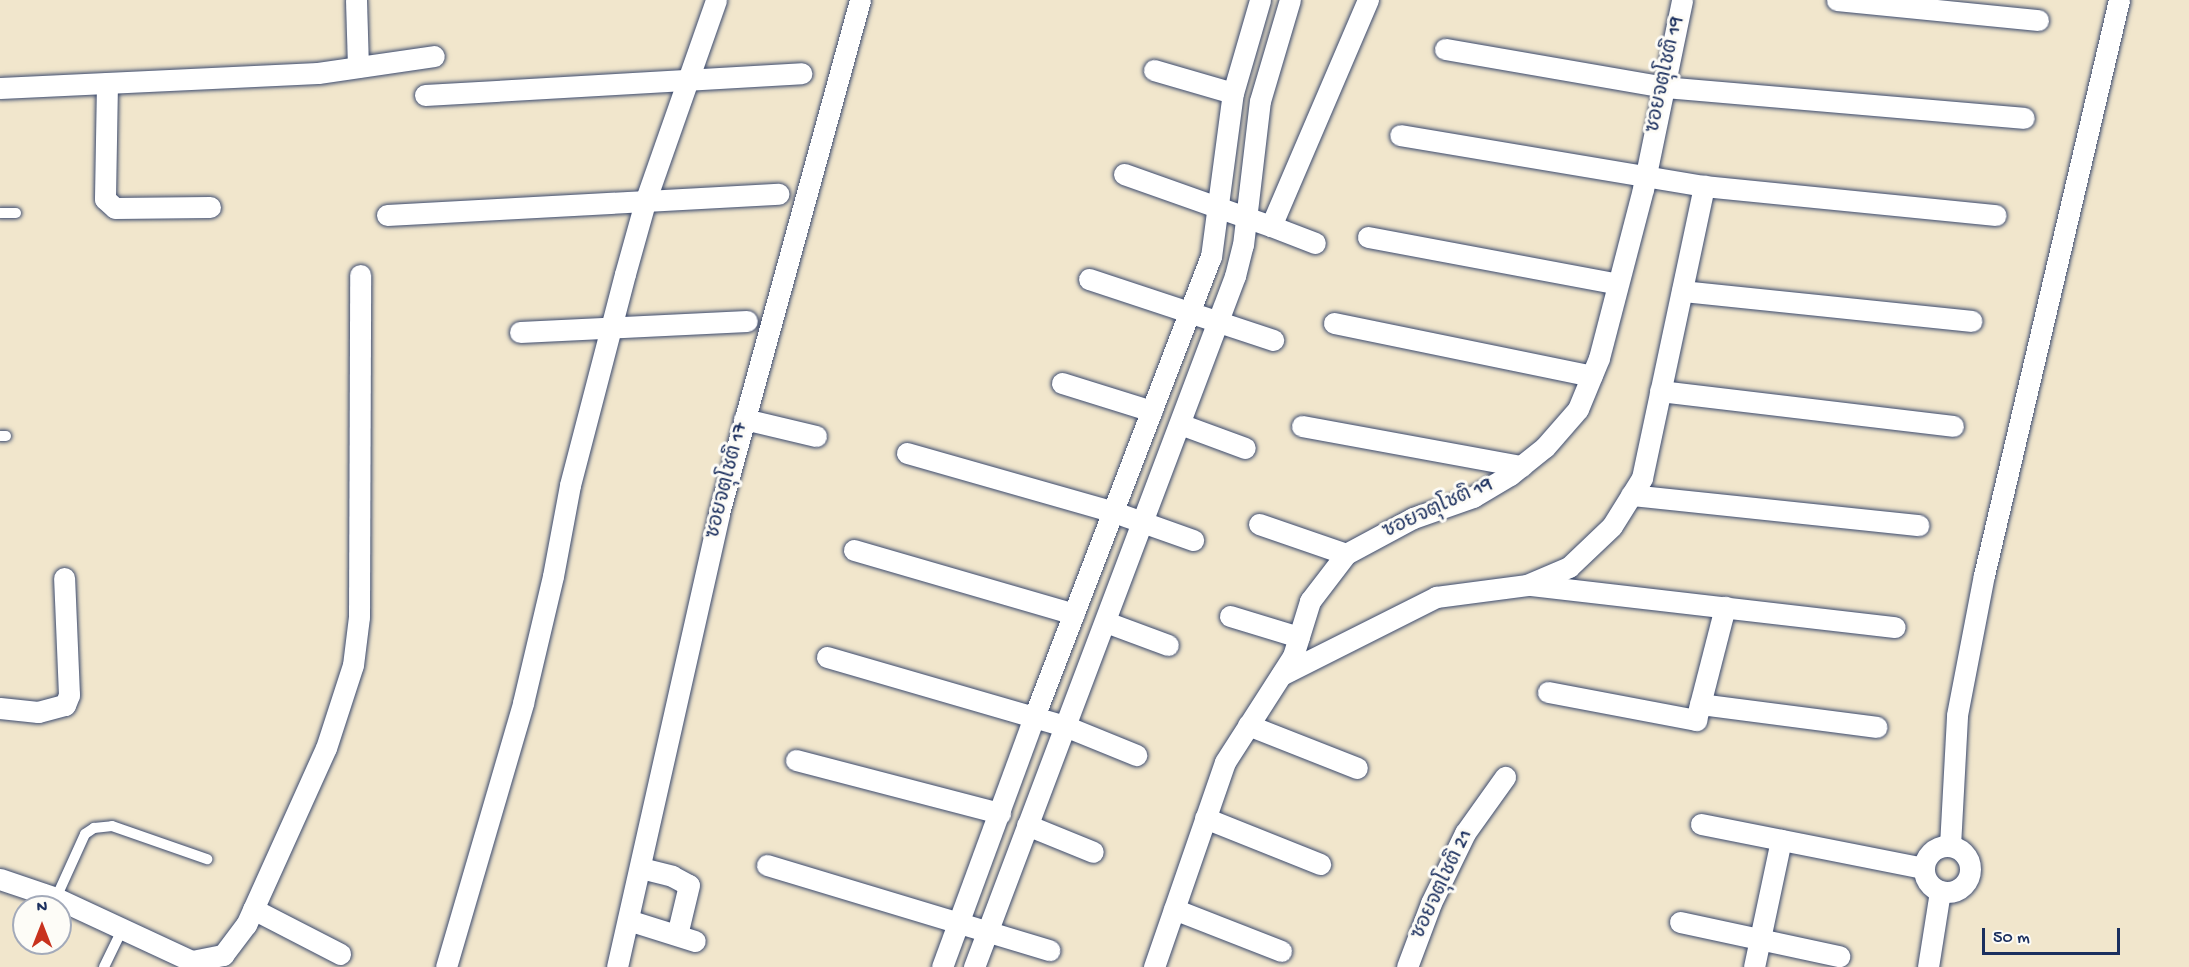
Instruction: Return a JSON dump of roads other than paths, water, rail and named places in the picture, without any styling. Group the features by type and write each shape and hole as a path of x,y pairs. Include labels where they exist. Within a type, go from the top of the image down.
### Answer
{"street":[{"path":"356,0 358,67"},
{"path":"446,967 525,693 554,576 570,485 646,199 716,0"},
{"name":"ซอยจตุโชติ 17","path":"617,967 641,868 716,524 860,0"},
{"path":"942,967 1034,717 1114,512 1189,309 1211,257 1233,93 1260,0"},
{"path":"974,967 986,930 1180,424 1240,255 1260,101 1290,0"},
{"path":"1271,226 1368,0"},
{"name":"ซอยจตุโชติ 19","path":"1154,967 1225,762 1281,675 1299,637 1310,601 1346,554 1413,518 1473,497 1521,466 1545,447 1578,409 1592,376 1645,178 1682,0"},
{"path":"1837,0 2038,20"},
{"path":"1950,846 1957,715 1984,575 2119,0"},
{"path":"1445,49 1664,87 2024,117"},
{"path":"0,88 318,73 434,56"},
{"path":"1154,70 1233,93"},
{"path":"425,95 801,73"},
{"path":"107,83 105,199 115,208 210,207"},
{"path":"1400,135 1645,178 1704,186 1996,215"},
{"path":"1124,174 1246,215 1315,243"},
{"path":"1527,585 1569,567 1612,526 1642,478 1704,186"},
{"path":"387,215 646,199 778,194"},
{"path":"1368,237 1618,284"},
{"path":"72,906 192,961 223,955 253,909 326,748 353,665 359,617 360,275"},
{"path":"1089,279 1189,309 1273,340"},
{"path":"1682,291 1971,321"},
{"path":"520,332 747,321"},
{"path":"1334,323 1592,376"},
{"path":"1062,383 1152,411"},
{"path":"1660,391 1953,426"},
{"path":"744,419 816,436"},
{"path":"1180,424 1245,448"},
{"path":"1302,426 1521,466"},
{"path":"907,453 1114,512 1193,540"},
{"path":"1631,495 1918,525"},
{"path":"1258,524 1346,554"},
{"path":"854,550 1074,614"},
{"path":"0,708 38,712 64,705 69,695 64,578"},
{"path":"1281,675 1436,597 1527,585 1895,627"},
{"path":"1548,692 1696,720 1725,607"},
{"path":"1230,616 1299,637"},
{"path":"1106,622 1168,645"},
{"path":"826,657 1065,726 1136,755"},
{"path":"1700,704 1877,727"},
{"path":"1248,725 1357,768"},
{"path":"796,760 1000,813"},
{"name":"ซอยจตุโชติ 21","path":"1407,967 1431,903 1464,833 1505,777"},
{"path":"1206,818 1320,864"},
{"path":"1701,824 1923,868"},
{"path":"1026,825 1093,852"},
{"path":"1754,967 1781,840"},
{"path":"1950,846 1968,859 1970,874 1955,891 1940,891 1927,882 1923,868 1929,853 1950,846"},
{"path":"767,865 1049,950"},
{"path":"628,920 686,938 689,885 672,876 641,868"},
{"path":"0,879 47,895"},
{"path":"1928,967 1940,891"},
{"path":"253,909 340,954"},
{"path":"1174,909 1281,951"},
{"path":"1680,922 1839,956"}],"lane":[{"path":"0,213 16,213"},
{"path":"57,895 85,834 94,828 112,826 207,859"},
{"path":"104,967 122,930"}]}
